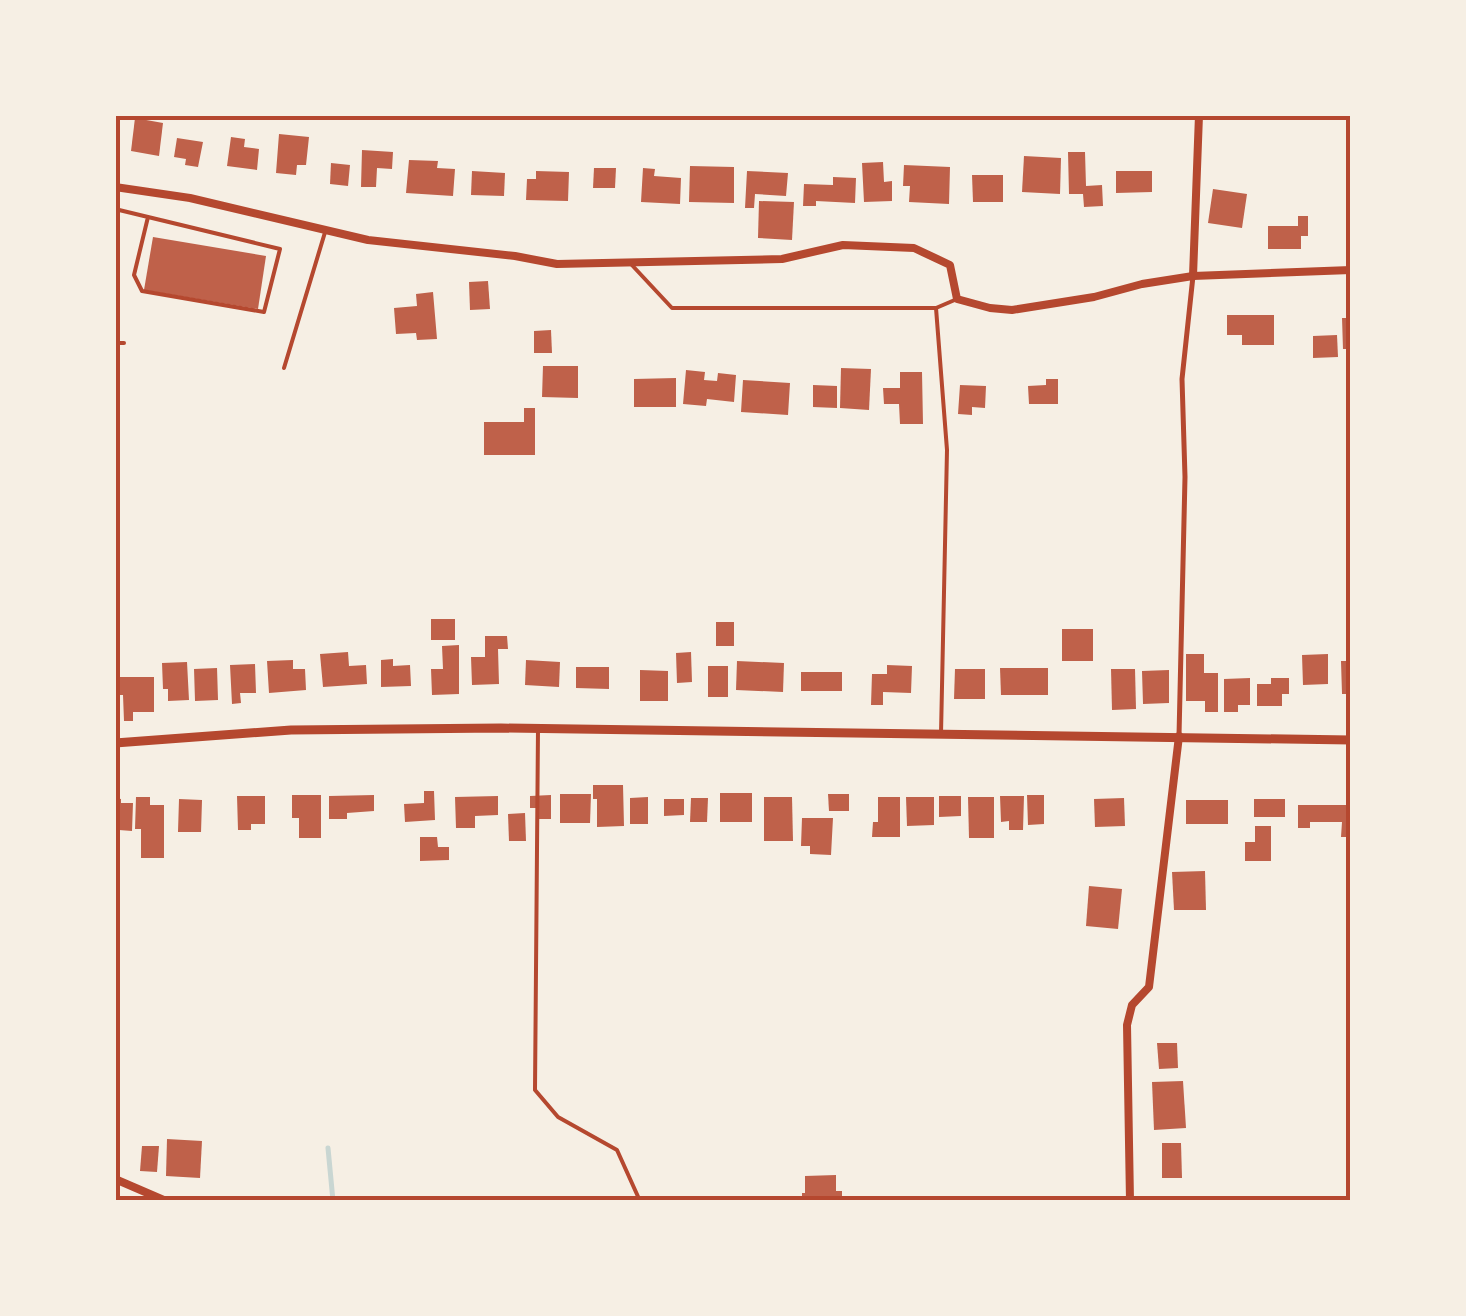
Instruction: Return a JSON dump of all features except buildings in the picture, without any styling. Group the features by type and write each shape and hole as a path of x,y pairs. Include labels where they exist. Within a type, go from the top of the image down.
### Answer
{"street":[{"path":"1130,1201 1127,1025 1132,1005 1149,987 1179,736 1185,476 1182,379 1193,276 1199,115"},
{"path":"115,187 190,198 368,240 557,264 782,259 844,246 914,248 950,265 956,299 1012,310 1193,276 1351,270"},
{"path":"115,743 291,730 538,729 1351,740"},
{"path":"115,1179 166,1201"}],"lane":[{"path":"115,209 148,217 280,249 264,312 142,291 134,275 148,217"},
{"path":"284,368 326,230"},
{"path":"630,262 672,308 936,308 956,299"},
{"path":"936,308 947,450 941,734"},
{"path":"115,342 124,343"},
{"path":"538,729 535,1090 558,1117 617,1150 640,1201"}],"waterway":[{"path":"328,1148 333,1201"}]}
